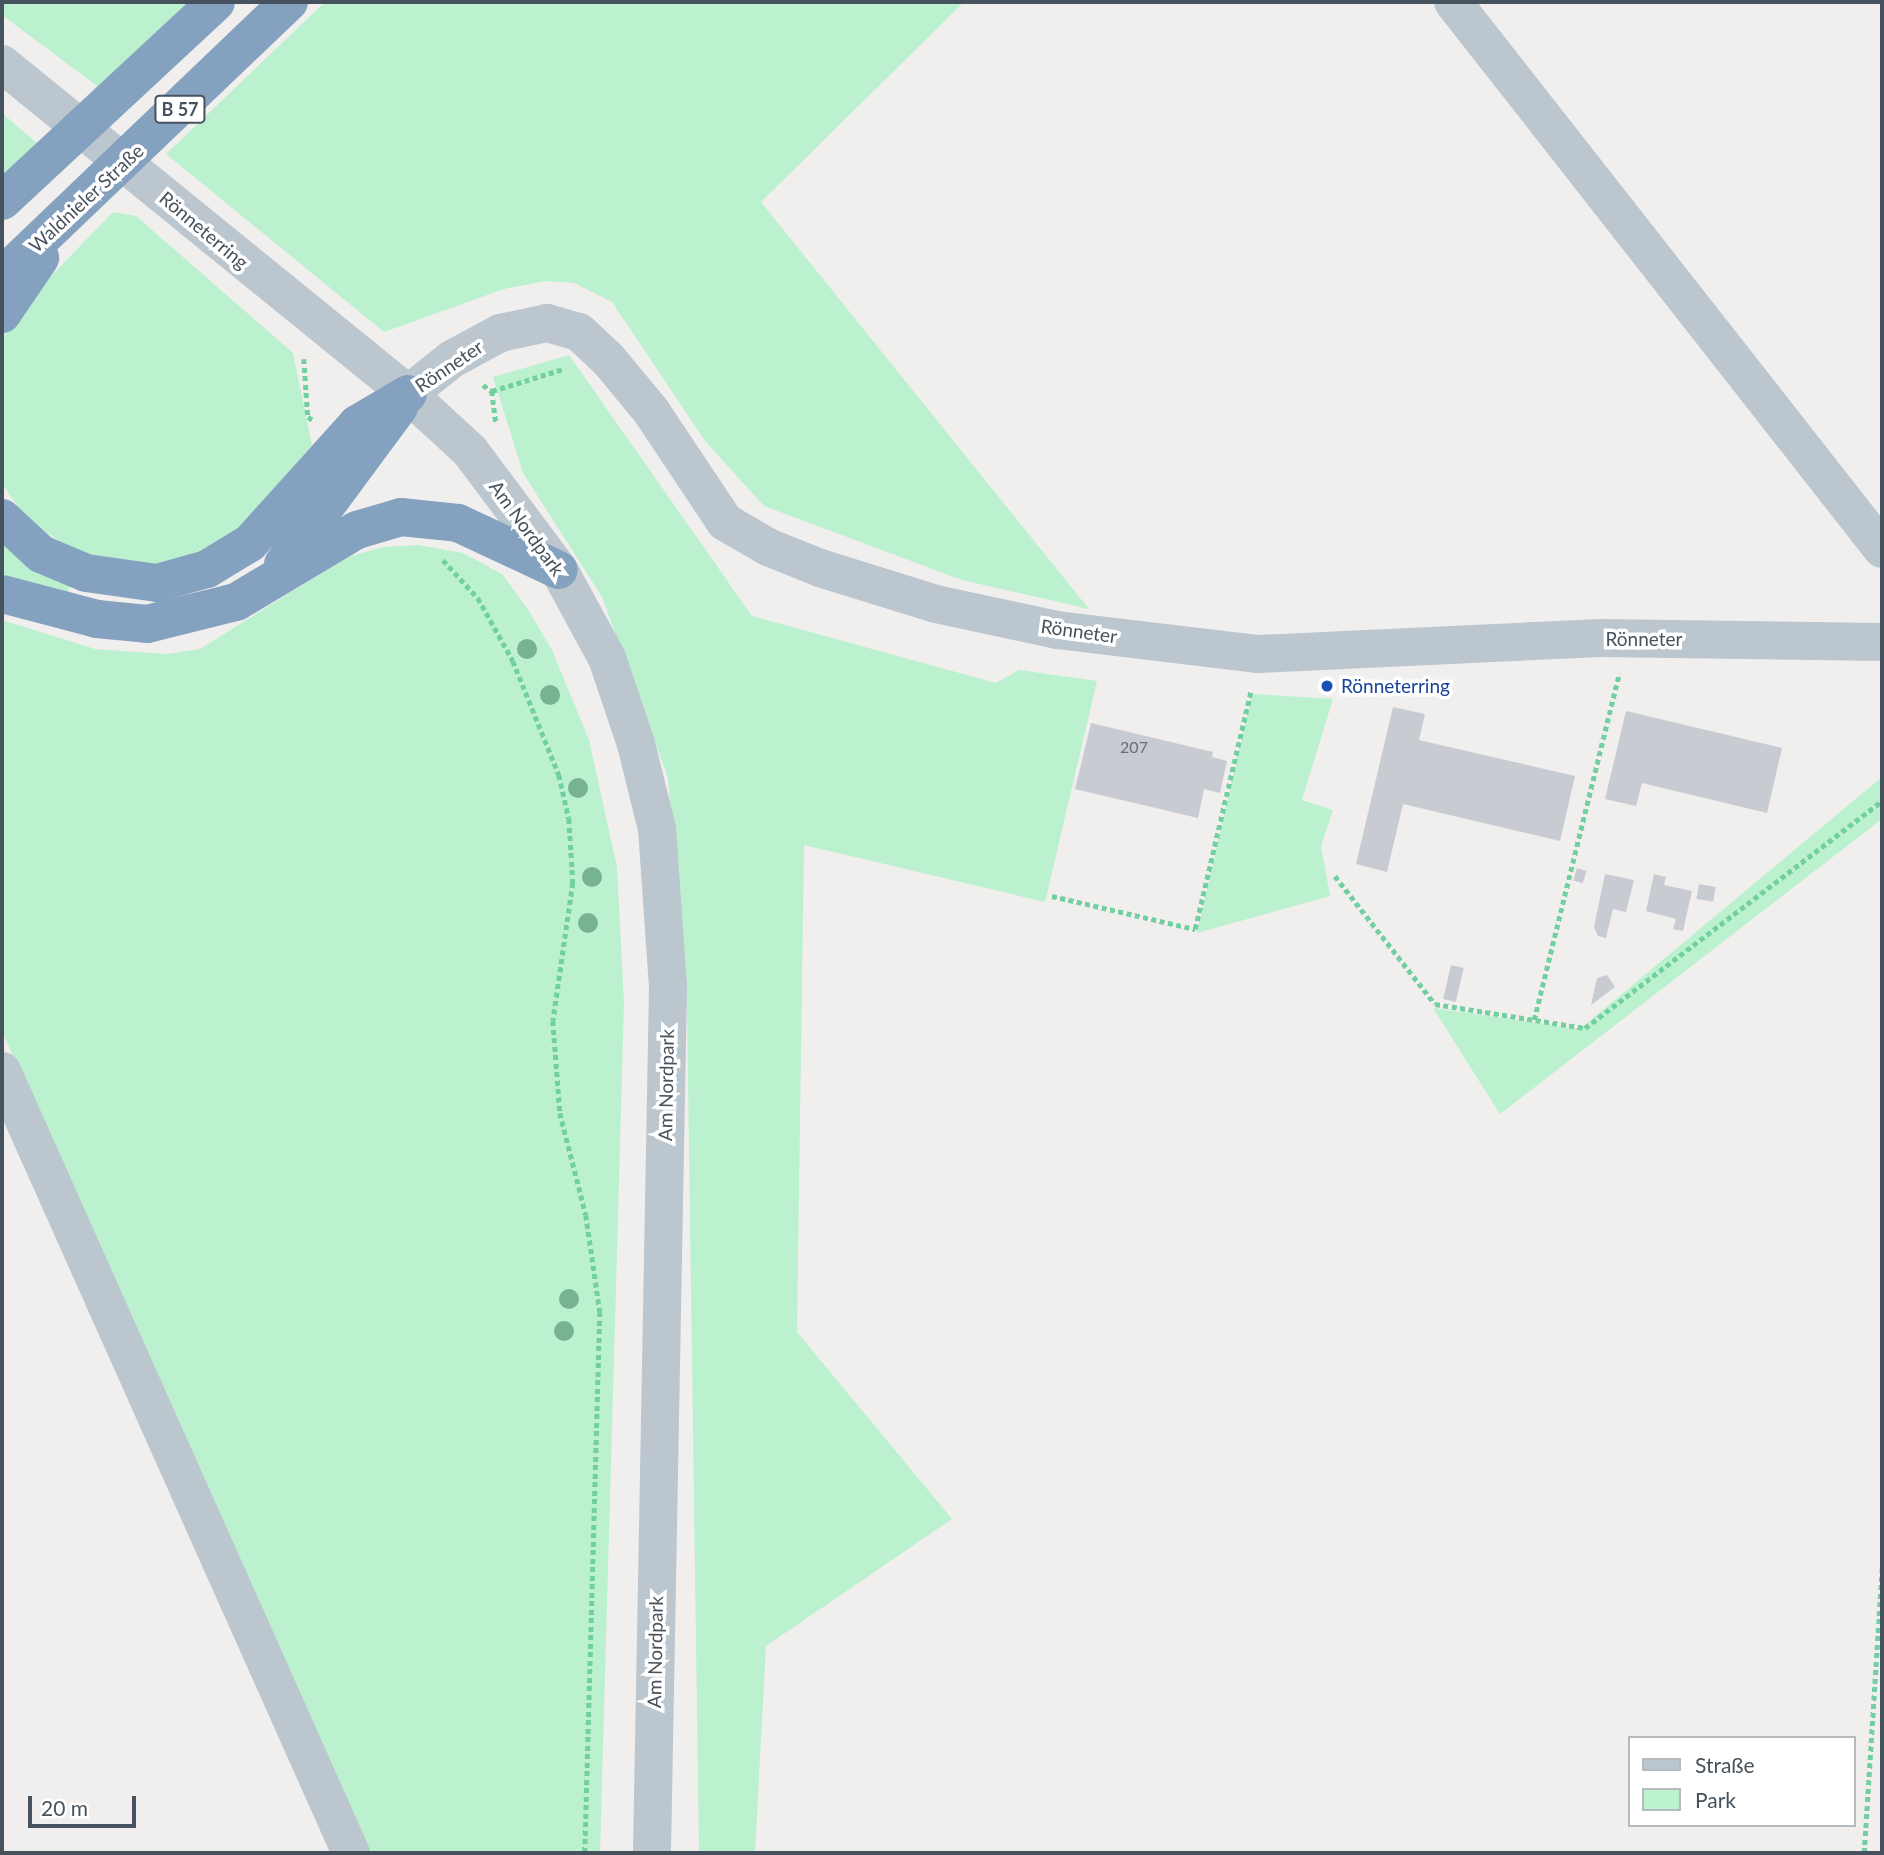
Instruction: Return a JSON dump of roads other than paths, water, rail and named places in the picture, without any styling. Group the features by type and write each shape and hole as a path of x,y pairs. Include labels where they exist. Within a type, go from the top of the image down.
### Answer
{"highway":[{"name":"B 57","path":"2,201 216,2"},
{"name":"Waldnieler Straße","path":"2,276 70,215 289,2"},
{"path":"2,314 70,215"},
{"path":"2,518 41,554 86,573 156,583 207,569 250,543 342,437 408,394"},
{"path":"271,579 408,394"},
{"path":"2,594 97,619 148,624 236,602 357,530 401,517 425,517 458,523 559,569"}],"street":[{"path":"1454,2 1882,549"},
{"name":"Rönneterring","path":"2,64 46,97 172,204 408,394"},
{"name":"Rönneter","path":"408,394 452,359 500,333 547,323 579,332 608,359 651,411 725,522 768,547 820,568 936,604 1057,630 1259,654 1627,638 1882,642"},
{"name":"Am Nordpark","path":"408,394 470,451 559,569 607,658 636,744 657,829 668,987 652,1853"},
{"path":"2,1071 351,1853"}],"place":[{"name":"Rönneterring","path":"1327,686"}]}
